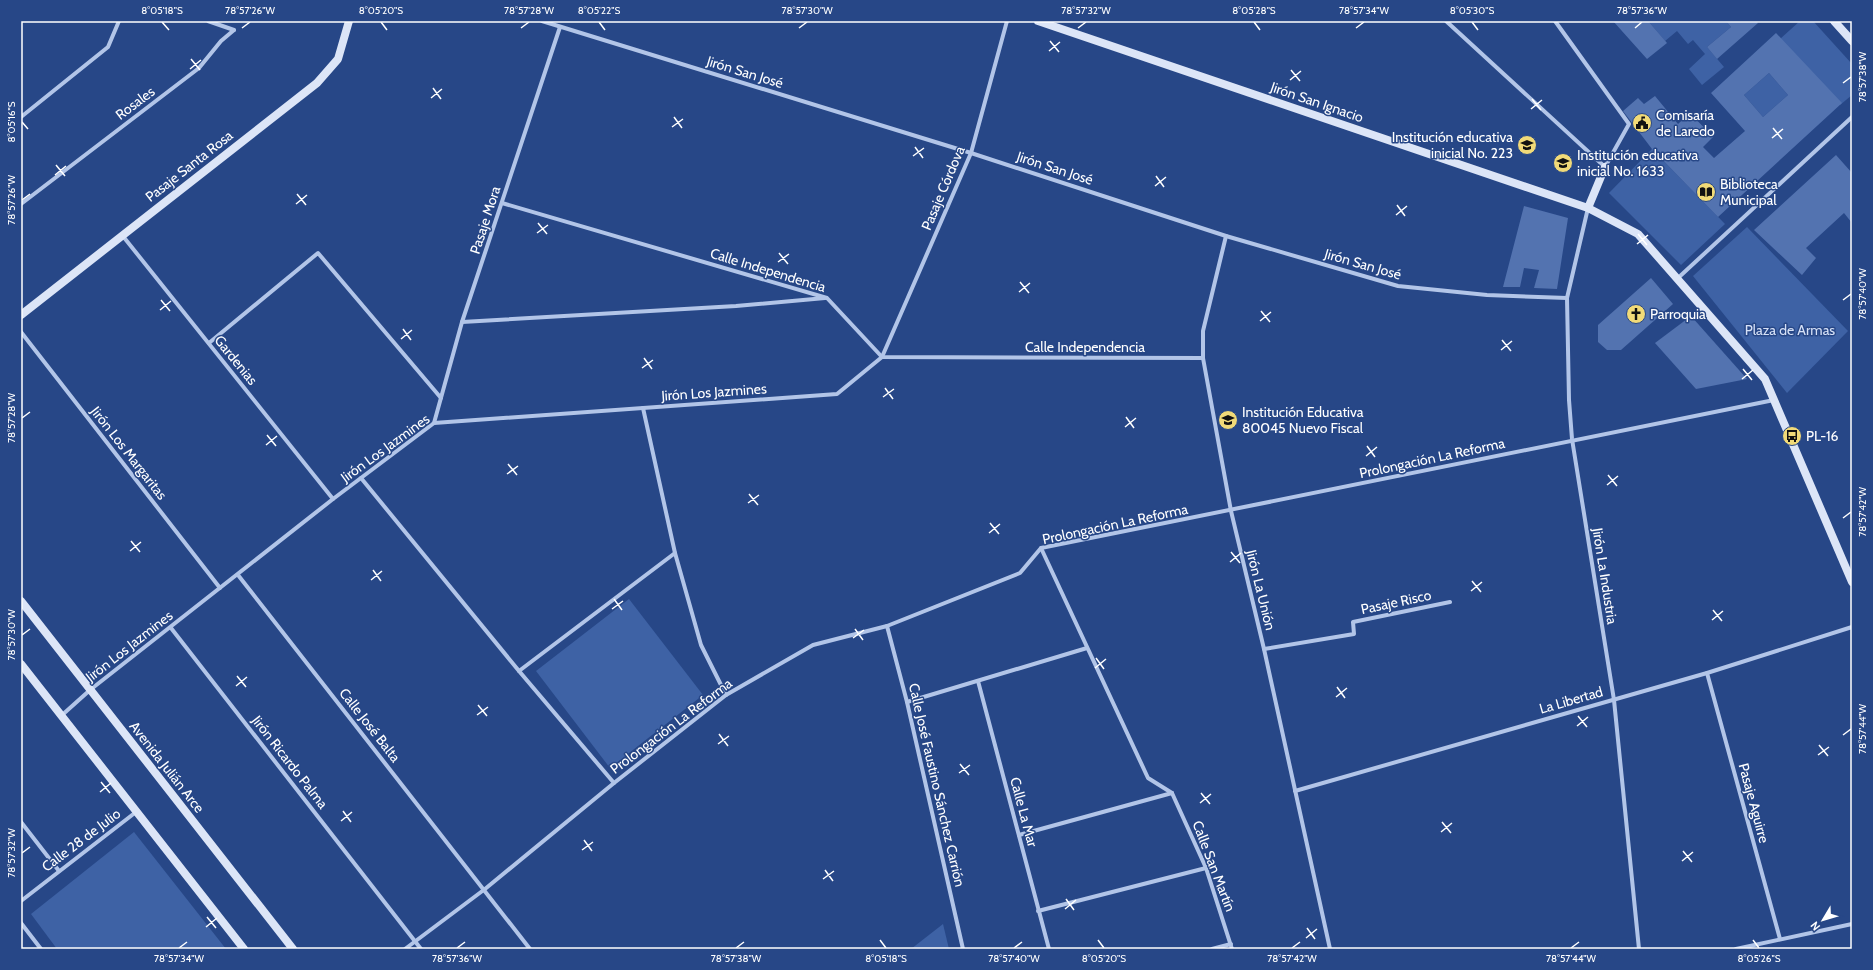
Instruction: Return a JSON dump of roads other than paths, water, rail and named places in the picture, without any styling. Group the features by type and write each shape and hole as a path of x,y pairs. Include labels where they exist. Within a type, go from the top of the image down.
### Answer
{"street":[{"path":"21,117 108,47 119,21"},
{"name":"Rosales","path":"21,204 199,68 221,41 234,30 208,21"},
{"name":"Pasaje Santa Rosa","path":"21,315 122,234 317,83 338,59 349,21"},
{"name":"Jirón San José","path":"542,21 971,153 1226,236 1398,286 1487,295 1567,298"},
{"name":"Pasaje Córdova","path":"882,358 971,153 1007,21"},
{"name":"Jirón San Ignacio","path":"1038,21 1588,208 1638,234 1765,379 1852,582"},
{"path":"1446,21 1605,167"},
{"path":"1555,21 1629,124 1605,167 1588,208"},
{"path":"1834,21 1852,41"},
{"name":"Pasaje Mora","path":"434,423 462,322 560,27"},
{"path":"1678,278 1852,117"},
{"name":"Calle Independencia","path":"502,202 827,298 882,358 1203,358"},
{"name":"Jirón La Industria","path":"1588,208 1567,298 1569,400 1572,439 1614,700 1638,949"},
{"name":"Gardenias","path":"122,234 333,499"},
{"name":"Jirón La Unión","path":"1226,236 1203,331 1203,358 1231,511 1264,649 1330,949"},
{"path":"209,343 318,253 441,398"},
{"path":"462,322 736,306 827,298"},
{"name":"Jirón Los Margaritas","path":"21,332 220,588"},
{"name":"Jirón Los Jazmines","path":"61,716 90,690 171,628 333,499 434,423 837,394 882,358"},
{"name":"Prolongación La Reforma","path":"405,949 485,889 614,782 726,695 813,646 887,626 1020,573 1041,548 1231,511 1572,439 1774,400"},
{"path":"643,408 675,553 701,645 726,695"},
{"path":"361,478 519,671 614,782"},
{"path":"1041,548 1148,778 1172,793"},
{"path":"519,671 675,553"},
{"name":"Calle José Balta","path":"238,575 485,889 530,949"},
{"name":"Avenida Julián Arce","path":"21,601 293,949"},
{"name":"Pasaje Risco","path":"1264,649 1354,634 1353,622 1450,602"},
{"name":"Calle José Faustino Sánchez Carrión","path":"887,626 907,702 963,949"},
{"name":"La Libertad","path":"1295,791 1706,673 1852,627"},
{"name":"Jirón Ricardo Palma","path":"171,628 421,949"},
{"path":"907,702 1087,648"},
{"path":"21,664 244,949"},
{"name":"Pasaje Aguirre","path":"1706,673 1780,939"},
{"name":"Calle La Mar","path":"978,681 1049,949"},
{"path":"1018,835 1172,793"},
{"name":"Calle San Martín","path":"1172,793 1206,868 1232,949"},
{"name":"Calle 28 de Julio","path":"21,901 136,812"},
{"path":"21,822 59,871"},
{"path":"1038,910 1206,868"},
{"path":"21,923 41,949"},
{"path":"1736,949 1852,924"},
{"path":"1212,949 1231,944"}],"place":[{"name":"Comisaría de Laredo","path":"1642,123"},
{"name":"Institución educativa inicial No. 223","path":"1527,145"},
{"name":"Institución educativa inicial No. 1633","path":"1563,163"},
{"name":"Biblioteca Municipal","path":"1706,192"},
{"name":"Parroquia","path":"1636,314"},
{"name":"Institución Educativa 80045 Nuevo Fiscal","path":"1228,420"},
{"name":"PL-16","path":"1792,436"}],"park label":[{"name":"Plaza de Armas","path":"1790,330"}]}
